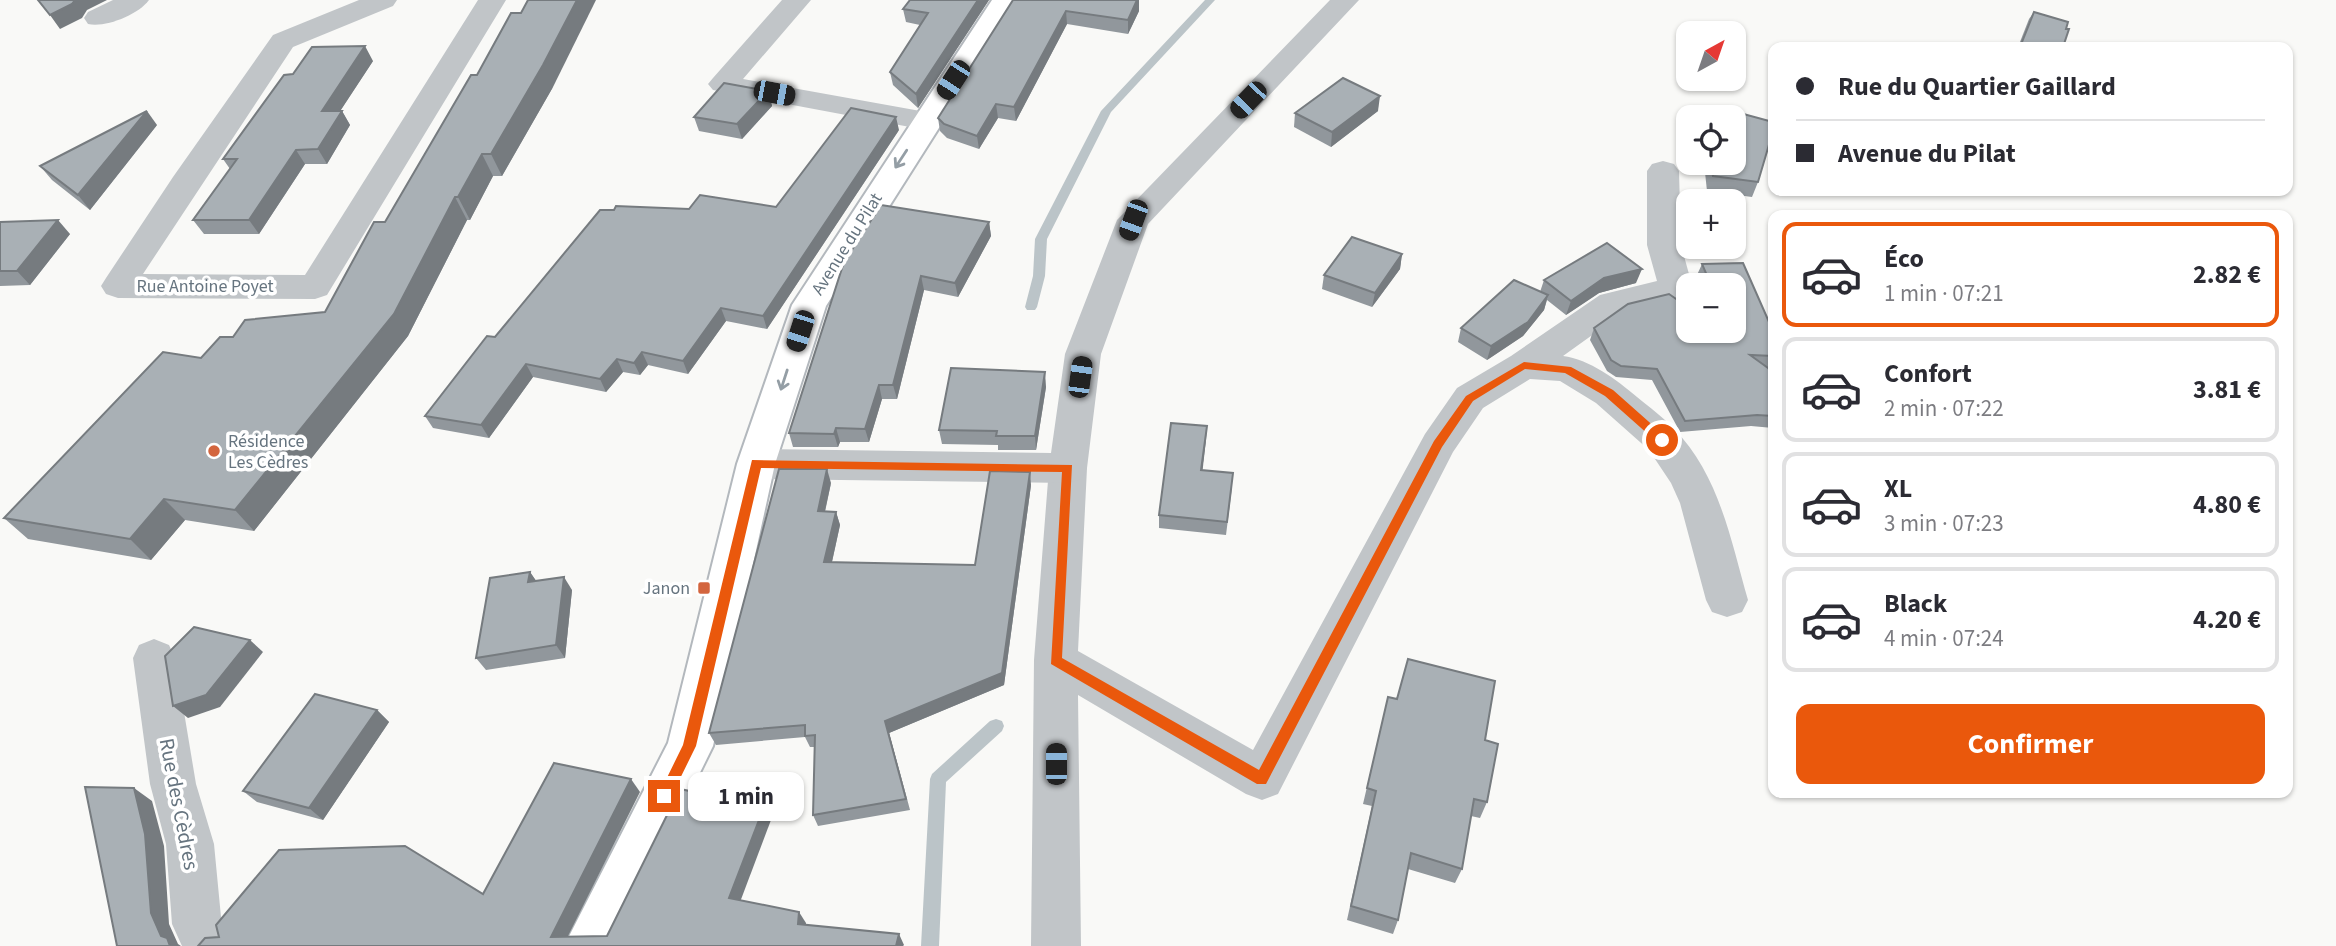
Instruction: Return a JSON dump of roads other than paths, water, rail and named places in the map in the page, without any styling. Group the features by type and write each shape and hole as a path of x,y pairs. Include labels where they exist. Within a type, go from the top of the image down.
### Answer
{"main road":[{"name":"Avenue du Pilat","path":"589,946 690,746 756,464 809,305 1006,0"}],"street":[{"path":"97,18 135,0"},
{"name":"Rue Antoine Poyet","path":"383,0 283,41 184,184 118,286 315,287 492,0"},
{"path":"797,0 723,83 926,121"},
{"path":"1056,946 1056,660 1068,468 1083,354 1133,220 1345,0"},
{"path":"1056,660 1262,779 1438,444 1470,398 1524,365 1612,303 1676,289 1664,245 1663,171"},
{"path":"1524,365 1567,369 1609,393 1662,440 1687,476 1700,503 1727,600"},
{"path":"756,464 1068,468"},
{"name":"Rue des Cèdres","path":"154,659 173,784 190,844 197,924 210,946"}],"waterway":[{"path":"1031,307 1039,276 1041,239 1106,111 1210,0"},
{"path":"930,946 938,779 996,726"}],"place":[{"name":"Résidence Les Cèdres","path":"214,451"},
{"name":"Janon","path":"704,588"}]}
